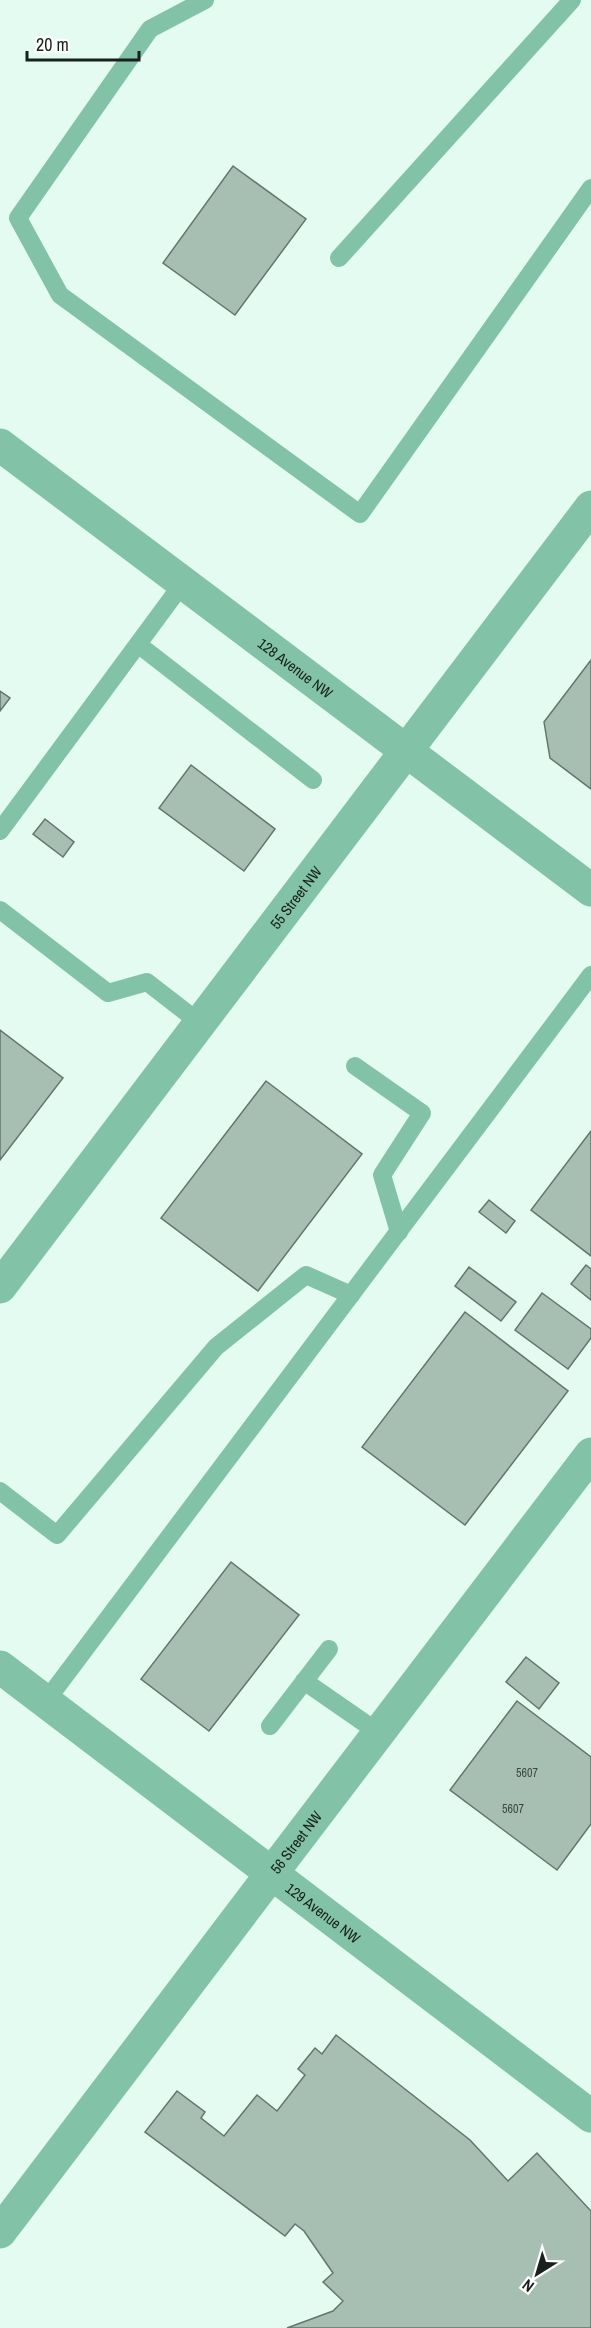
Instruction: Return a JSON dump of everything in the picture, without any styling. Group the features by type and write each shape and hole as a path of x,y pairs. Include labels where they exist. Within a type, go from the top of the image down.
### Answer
{"street":[{"name":"128 Avenue NW","path":"0,445 591,890"},
{"name":"55 Street NW","path":"0,1287 591,507"},
{"name":"56 Street NW","path":"0,2232 591,1454"},
{"name":"129 Avenue NW","path":"1,1669 591,2116"}],"lane":[{"path":"205,0 150,29 18,218 60,295 360,514 591,188"},
{"path":"339,258 572,0"},
{"path":"0,831 183,583"},
{"path":"139,645 313,780"},
{"path":"0,910 108,993 147,982 200,1023"},
{"path":"46,1701 591,975"},
{"path":"355,1066 422,1113 382,1175 399,1232"},
{"path":"0,1491 57,1535 216,1347 306,1275 351,1295"},
{"path":"270,1726 328,1649"},
{"path":"304,1681 379,1733"}],"building":[{"path":"233,166 306,219 235,315 163,263"},
{"path":"591,660 591,789 550,758 544,722"},
{"path":"0,691 10,698 0,711"},
{"path":"191,765 275,829 244,871 159,808"},
{"path":"45,819 74,842 63,857 33,834"},
{"path":"0,1030 63,1078 0,1160"},
{"path":"266,1081 362,1154 258,1291 161,1218"},
{"path":"591,1131 591,1256 531,1210"},
{"path":"489,1200 515,1221 506,1233 479,1212"},
{"path":"586,1265 591,1269 591,1300 571,1284"},
{"path":"469,1267 516,1302 501,1321 455,1286"},
{"path":"542,1293 591,1329 591,1338 568,1369 515,1330"},
{"path":"465,1312 568,1391 465,1525 362,1447"},
{"path":"231,1562 299,1615 209,1731 141,1679"},
{"path":"526,1657 559,1683 539,1709 506,1682"},
{"path":"517,1701 591,1757 591,1824 557,1870 450,1790"},
{"path":"336,2035 470,2140 508,2181 537,2153 591,2211 591,2328 287,2328 333,2311 343,2301 323,2282 333,2273 304,2231 295,2224 285,2236 145,2132 177,2091 205,2112 201,2118 224,2136 257,2095 277,2111 305,2075 298,2069 315,2048 322,2054"}]}
